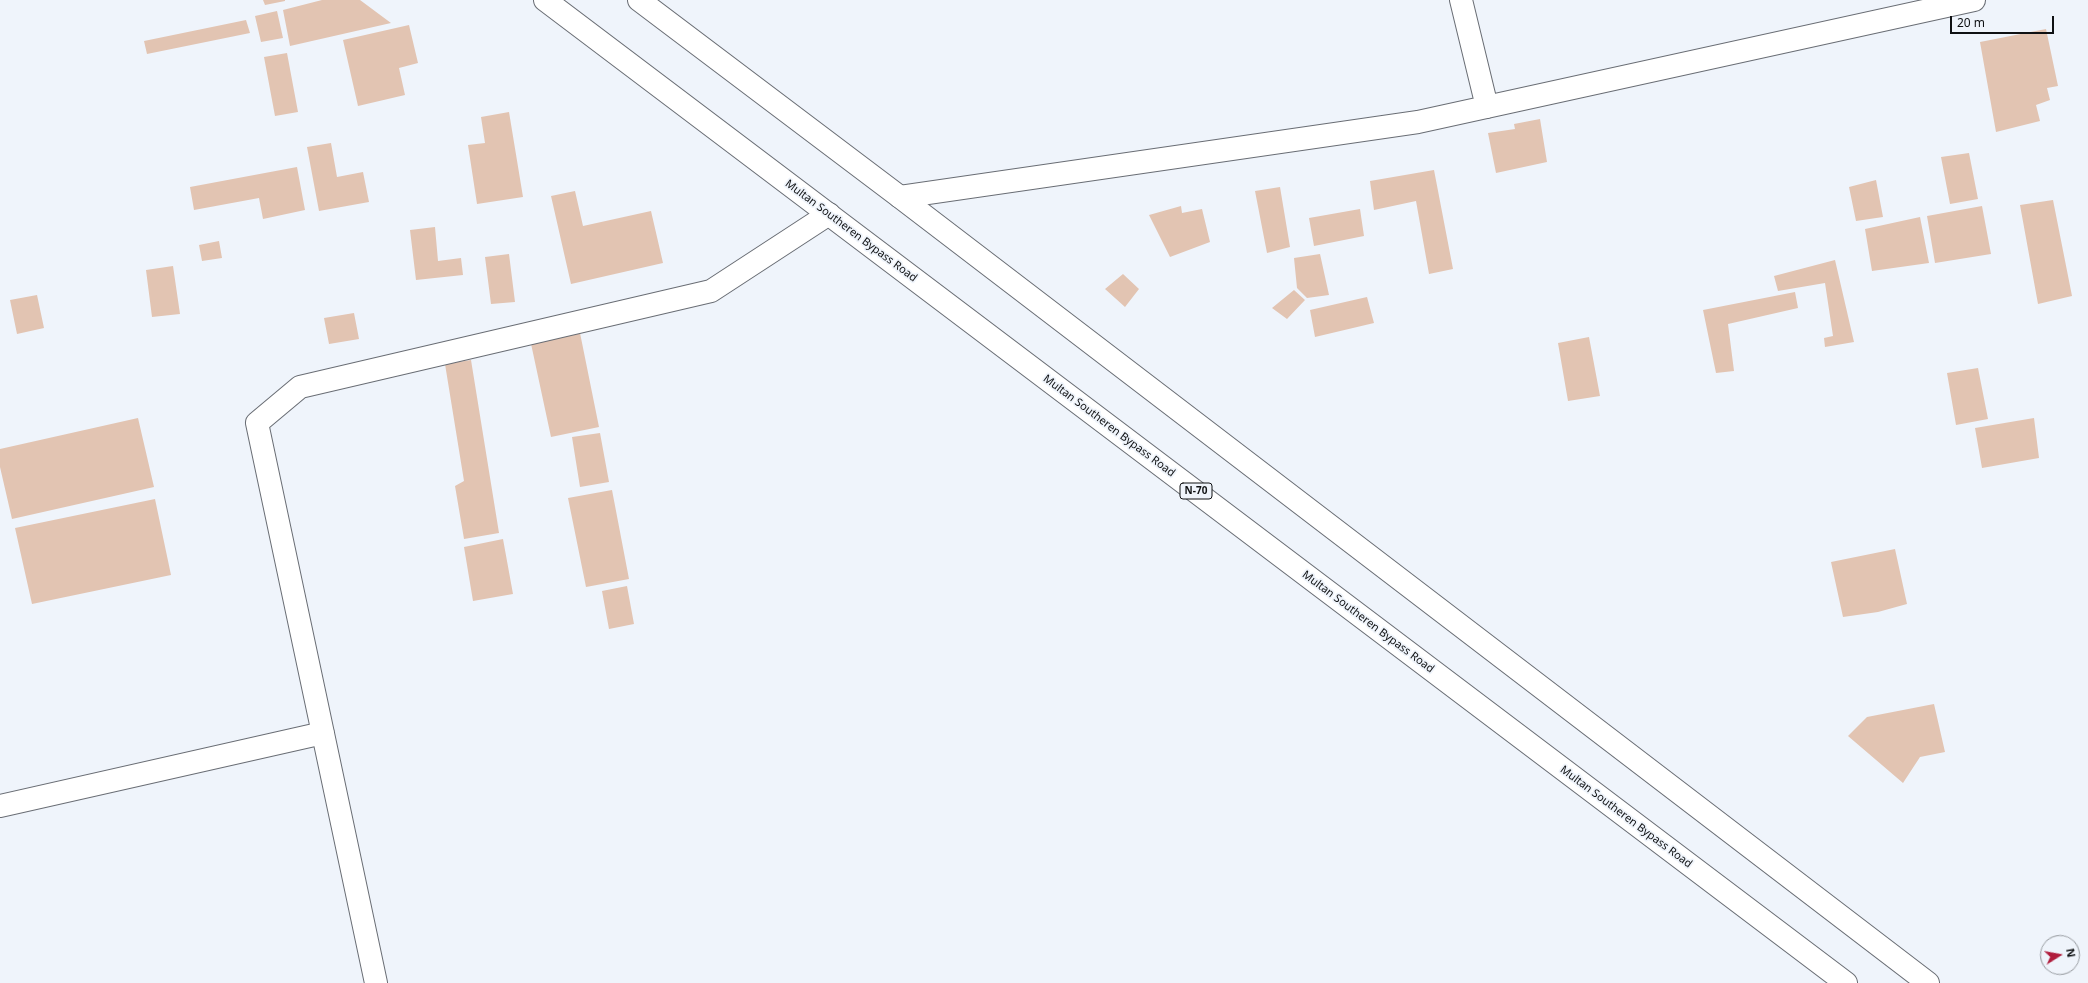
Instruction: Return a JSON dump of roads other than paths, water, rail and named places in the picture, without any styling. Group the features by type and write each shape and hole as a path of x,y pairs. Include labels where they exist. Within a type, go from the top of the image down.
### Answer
{"main road":[{"name":"Multan Southeren Bypass Road","path":"546,0 1846,983"},
{"path":"639,0 900,197 1928,983"},
{"path":"1461,0 1487,107"},
{"path":"900,197 1418,122 1974,0"},
{"path":"376,983 257,422 300,387 711,290 829,214"},
{"path":"0,806 323,733"}]}
